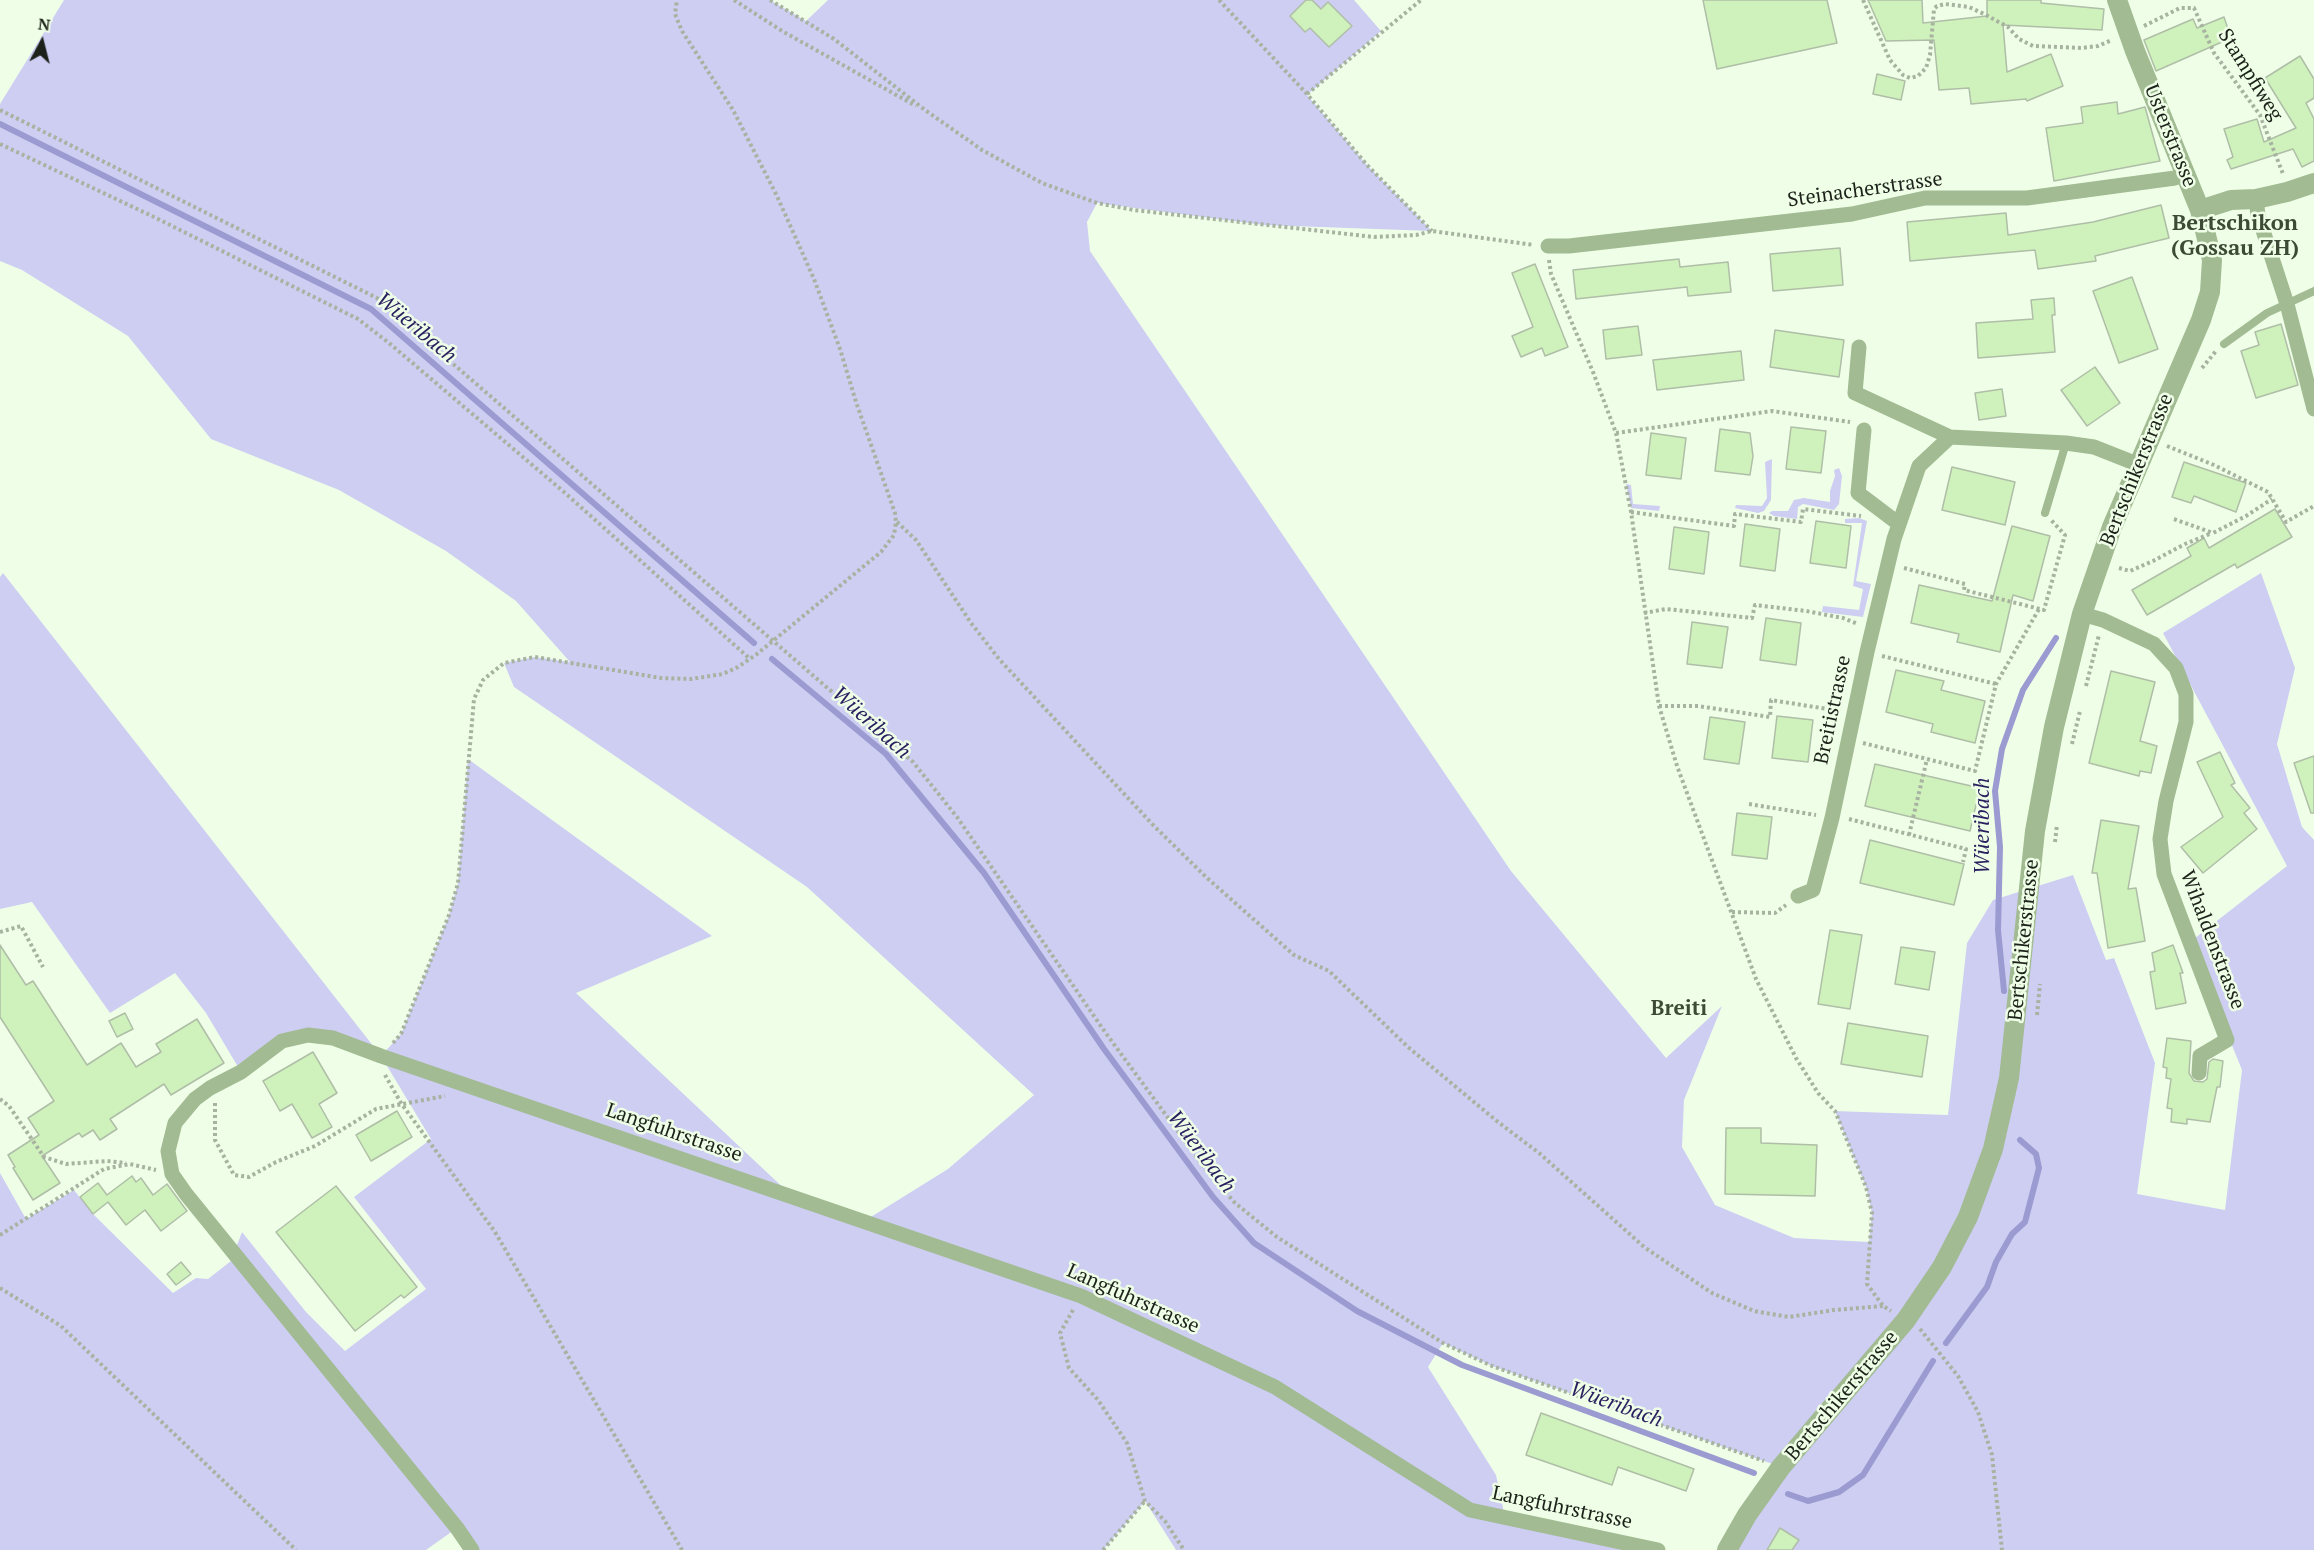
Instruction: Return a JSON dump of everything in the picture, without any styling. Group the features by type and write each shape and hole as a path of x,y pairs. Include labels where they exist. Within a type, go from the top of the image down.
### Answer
{"street":[{"name":"Usterstrasse","path":"2117,0 2200,210 2209,242 2213,274"},
{"name":"Steinacherstrasse","path":"1548,246 1569,246 1852,214 1925,198 2027,198 2175,178 2187,174"},
{"path":"2200,210 2230,200 2256,199 2314,183"},
{"path":"2256,199 2258,215 2287,304 2314,409"},
{"name":"Bertschikerstrasse","path":"1727,1550 1747,1515 1781,1467 1906,1320 1942,1267 1968,1217 1993,1149 2009,1078 2035,831 2054,727 2082,614 2137,464 2201,320 2213,274"},
{"path":"1859,346 1855,393 1950,436 2066,443 2094,447 2137,464"},
{"path":"1864,430 1858,494 1899,524"},
{"name":"Breitistrasse","path":"1798,896 1813,890 1832,817 1867,652 1899,524 1919,466 1950,436"},
{"name":"Wihaldenstrasse","path":"2082,614 2103,620 2154,644 2176,668 2186,694 2186,723 2166,801 2160,839 2164,873 2227,1040 2200,1056 2199,1073"},
{"name":"Langfuhrstrasse","path":"172,1174 168,1150 175,1123 195,1099 210,1088 241,1072 282,1041 308,1035 333,1038 1081,1296 1275,1387 1470,1510 1658,1550"},
{"path":"172,1174 457,1528 472,1550"}],"lane":[{"path":"2224,344 2267,313 2314,291"},
{"path":"2045,513 2066,443"}],"path":[{"path":"676,0 675,14 678,25 733,110 777,196 814,279 840,349 896,522 894,535 881,552 750,659 723,674 704,678 678,679 535,657 504,663 483,681 474,699 458,883 452,904 401,1034 381,1056 384,1072 401,1103 495,1232 682,1550"},
{"path":"734,0 821,53 925,110"},
{"path":"770,0 850,51 925,110 982,150 1042,183 1097,203 1217,220 1374,237 1416,235 1432,231 1518,245 1548,246 1551,274 1616,433 1631,512 1659,706 1677,766 1756,979 1796,1058 1818,1093 1835,1111 1866,1187 1872,1213 1867,1284 1883,1306 1924,1331 1958,1376 1978,1412 1992,1455 2002,1550"},
{"path":"1220,0 1307,94 1367,165 1432,231"},
{"path":"1307,94 1421,0"},
{"path":"1863,0 1890,60 1903,75 1910,78 1918,76 1926,68 1930,55 1934,9 1937,6 1954,4 1969,7 2007,27 2019,39 2032,46 2081,48 2098,46 2130,34"},
{"name":"Stampfiweg","path":"2130,34 2180,8 2194,8 2214,53 2260,115 2280,164 2288,192"},
{"path":"0,110 377,298 913,762 957,817 1105,1032 1207,1170 1235,1203 1269,1231 1443,1343 1492,1366 1781,1467"},
{"path":"0,144 154,217 358,319 564,492 750,659"},
{"path":"2202,368 2224,344"},
{"path":"1616,433 1772,411 1855,422 1864,430"},
{"path":"2162,457 2171,436"},
{"path":"2167,446 2268,492 2286,522 2314,506"},
{"path":"2119,568 2130,571 2153,561 2246,516 2272,499"},
{"path":"1631,512 1734,526 1735,514 1801,522 1803,509 1868,517"},
{"path":"1888,564 1965,584 1964,590 2043,610 2065,535 2045,513"},
{"path":"2174,519 2213,533"},
{"path":"896,522 916,540 971,623 999,658 1146,817 1207,878 1294,955 1329,971 1408,1047 1539,1153 1644,1247 1712,1293 1754,1311 1789,1317 1883,1306"},
{"path":"2116,578 2123,557"},
{"path":"1644,613 1666,609 1752,618 1755,605 1843,618 1873,629"},
{"path":"1848,739 1975,771 1996,684 2039,609"},
{"path":"2085,690 2103,620"},
{"path":"1867,652 1996,684"},
{"path":"1659,706 1698,706 1770,717 1771,700 1853,714"},
{"path":"2070,754 2080,709"},
{"path":"1909,835 1927,759"},
{"path":"1749,804 1832,817 1966,849 1963,862"},
{"path":"2055,843 2058,820"},
{"path":"1732,912 1775,913 1798,896"},
{"path":"0,932 21,926 43,967"},
{"path":"2036,1017 2041,977"},
{"path":"210,1088 216,1106 215,1140 234,1175 249,1177 276,1162 315,1146 376,1108 454,1095"},
{"path":"0,1099 9,1106 44,1157 66,1164 107,1161 130,1164 172,1174"},
{"path":"0,1236 104,1169 130,1164"},
{"path":"0,1288 61,1326 296,1550"},
{"path":"1081,1296 1060,1333 1068,1368 1098,1400 1127,1443 1145,1501 1165,1521 1184,1550"},
{"path":"1103,1550 1145,1501"}],"shaded area":[{"path":"64,0 770,0 806,21 828,0 1354,0 1381,31 1307,95 1367,165 1432,231 1264,225 1097,203 1087,222 1090,251 1511,871 1666,1058 1722,1006 1684,1100 1682,1147 1715,1205 1794,1238 1869,1242 1872,1213 1866,1187 1835,1111 1948,1115 1967,943 1993,900 2073,875 2106,960 2114,958 2155,1063 2137,1194 2225,1210 2242,1070 2190,942 2287,866 2163,633 2261,573 2295,668 2277,744 2302,827 2314,840 2314,1550 1727,1550 1781,1467 1492,1366 1443,1343 1428,1367 1496,1475 1505,1517 1658,1550 1176,1550 1145,1501 1103,1550 472,1550 457,1528 426,1550 0,1550 0,1173 26,1219 74,1190 93,1214 173,1293 196,1278 208,1279 231,1261 242,1232 306,1312 345,1351 426,1289 354,1197 431,1139 381,1056 401,1034 449,915 458,883 468,759 712,936 576,993 791,1195 866,1220 948,1169 1034,1095 807,887 514,687 504,663 535,657 570,662 516,601 446,551 339,490 211,439 128,336 22,270 0,261 0,104"},
{"path":"1772,459 1771,500 1764,511 1758,513 1735,508 1736,505 1762,506 1767,498 1765,462"},
{"path":"1839,468 1842,476 1839,504 1834,510 1803,504 1798,507 1797,519 1774,516 1769,513 1788,511 1794,500 1804,498 1830,502 1834,470"},
{"path":"1626,484 1631,485 1633,504 1660,506 1659,511 1631,508"},
{"path":"1859,518 1867,521 1856,581 1871,584 1863,617 1822,612 1823,606 1859,610 1863,589 1853,586 1862,523 1845,523 1845,519"},
{"path":"3,573 381,1056 308,1035 241,1072 206,1013 175,973 110,1013 32,902 0,909 0,577"}],"building":[{"path":"1306,0 1312,0 1321,9 1328,2 1352,26 1329,47 1310,28 1305,32 1290,16"},
{"path":"1703,0 1827,0 1837,43 1717,69"},
{"path":"1868,0 1922,0 1923,23 1987,16 1987,0 2041,0 2041,3 2104,9 2102,30 2003,25 2007,72 2051,54 2063,86 2027,101 2026,99 1971,104 1969,88 1939,90 1934,40 1886,41"},
{"path":"2224,17 2231,38 2156,71 2144,40 2193,19 2197,28"},
{"path":"2300,56 2314,79 2314,98 2306,103 2314,119 2314,161 2302,167 2293,149 2231,169 2227,160 2233,157 2224,129 2257,119 2264,142 2296,128 2265,78"},
{"path":"1877,74 1905,81 1901,100 1873,94"},
{"path":"2117,102 2118,114 2145,107 2160,161 2054,181 2046,128 2083,123 2081,107"},
{"path":"2161,205 2169,238 2095,256 2096,261 2038,269 2035,250 1910,261 1907,222 2006,213 2008,235 2093,222"},
{"path":"1840,248 1843,285 1773,291 1770,254"},
{"path":"1679,259 1680,267 1728,262 1731,292 1688,296 1687,287 1576,299 1573,270"},
{"path":"1535,264 1568,347 1545,356 1542,348 1521,357 1512,336 1533,327 1512,273"},
{"path":"2132,277 2158,349 2119,363 2093,291"},
{"path":"2054,298 2055,315 2052,315 2055,352 1978,358 1976,323 2033,319 2031,300"},
{"path":"2281,324 2298,385 2256,398 2241,351 2259,345 2255,332"},
{"path":"1638,326 1642,355 1606,359 1603,330"},
{"path":"1775,330 1844,340 1839,377 1770,367"},
{"path":"1741,351 1744,380 1657,390 1653,360"},
{"path":"2095,367 2120,403 2087,426 2061,390"},
{"path":"2002,389 2006,416 1979,420 1975,393"},
{"path":"1791,427 1826,431 1821,473 1786,469"},
{"path":"1720,429 1750,433 1753,456 1750,475 1715,471"},
{"path":"1651,433 1686,438 1681,479 1646,475"},
{"path":"2184,462 2246,483 2236,512 2194,496 2191,503 2172,497"},
{"path":"1952,467 2015,482 2005,525 1942,510"},
{"path":"2275,509 2292,537 2237,568 2235,564 2147,615 2132,590 2191,556 2187,548 2204,538 2209,548"},
{"path":"1816,521 1851,526 1846,568 1810,563"},
{"path":"1745,524 1780,529 1775,571 1740,566"},
{"path":"2012,526 2050,536 2033,601 2013,595 2000,652 1957,642 1959,634 1911,623 1919,585 1992,601"},
{"path":"1674,527 1709,532 1704,574 1669,569"},
{"path":"1766,618 1801,623 1796,665 1760,660"},
{"path":"1692,622 1728,627 1722,668 1687,664"},
{"path":"1896,670 1944,681 1941,690 1985,701 1975,743 1931,732 1933,724 1886,712"},
{"path":"2111,671 2155,682 2140,741 2157,746 2151,773 2140,771 2139,776 2089,763"},
{"path":"1777,716 1813,720 1808,762 1772,758"},
{"path":"1710,717 1745,722 1739,764 1704,759"},
{"path":"2220,752 2235,783 2231,785 2250,808 2244,813 2257,829 2203,873 2181,847 2223,817 2197,762"},
{"path":"2314,756 2314,813 2311,813 2294,763"},
{"path":"1875,764 1980,788 1970,831 1865,806"},
{"path":"1737,813 1772,817 1767,859 1732,855"},
{"path":"2101,820 2139,826 2128,889 2136,888 2145,941 2108,948 2097,873 2092,873"},
{"path":"1870,840 1964,864 1954,905 1860,883"},
{"path":"1830,930 1862,935 1850,1009 1818,1004"},
{"path":"0,945 26,985 33,981 87,1065 121,1043 136,1067 161,1052 156,1044 197,1019 224,1063 171,1095 164,1084 110,1119 117,1129 100,1140 93,1130 82,1137 79,1133 42,1156 60,1183 33,1200 13,1168 15,1167 8,1155 39,1135 28,1118 54,1101 0,1017"},
{"path":"2173,945 2183,973 2180,973 2186,1003 2156,1009 2150,972 2155,971 2152,953"},
{"path":"1901,947 1935,952 1929,990 1895,984"},
{"path":"125,1013 133,1029 117,1037 109,1021"},
{"path":"1848,1023 1928,1036 1922,1077 1841,1064"},
{"path":"2167,1038 2191,1041 2189,1073 2194,1081 2203,1082 2207,1079 2209,1062 2213,1059 2223,1061 2220,1087 2217,1087 2210,1122 2187,1119 2187,1124 2171,1122 2172,1109 2167,1108 2171,1079 2166,1078 2167,1068 2163,1067"},
{"path":"313,1052 337,1093 319,1104 332,1127 312,1138 292,1104 280,1111 263,1081"},
{"path":"397,1111 412,1137 371,1161 356,1135"},
{"path":"1726,1128 1761,1128 1761,1143 1817,1145 1815,1196 1725,1194"},
{"path":"132,1176 136,1182 141,1178 153,1195 167,1184 187,1211 161,1231 145,1210 126,1225 108,1202 93,1214 80,1197 98,1183 107,1195"},
{"path":"336,1186 417,1287 404,1298 401,1295 355,1331 276,1232"},
{"path":"181,1262 191,1274 176,1285 167,1274"},
{"path":"1541,1413 1694,1469 1686,1491 1618,1467 1612,1485 1526,1455"},
{"path":"1780,1528 1799,1540 1792,1550 1767,1550"}],"waterway":[{"name":"Wüeribach","path":"0,124 371,309 754,643"},
{"name":"Wüeribach","path":"2004,991 1998,930 2000,847 1995,791 2002,749 2023,690 2056,638"},
{"name":"Wüeribach","path":"772,659 886,754 984,873 1104,1049 1213,1197 1254,1243 1357,1311 1462,1365 1754,1473"},
{"name":"Wüeribach","path":"1946,1343 1987,1287 1996,1262 2012,1234 2025,1222 2039,1168 2036,1154 2020,1140"},
{"name":"Wüeribach","path":"1788,1494 1808,1501 1839,1492 1863,1475 1933,1361"}],"district":[{"name":"Bertschikon (Gossau ZH)","path":"2235,236"},
{"name":"Breiti","path":"1679,1009"}]}
